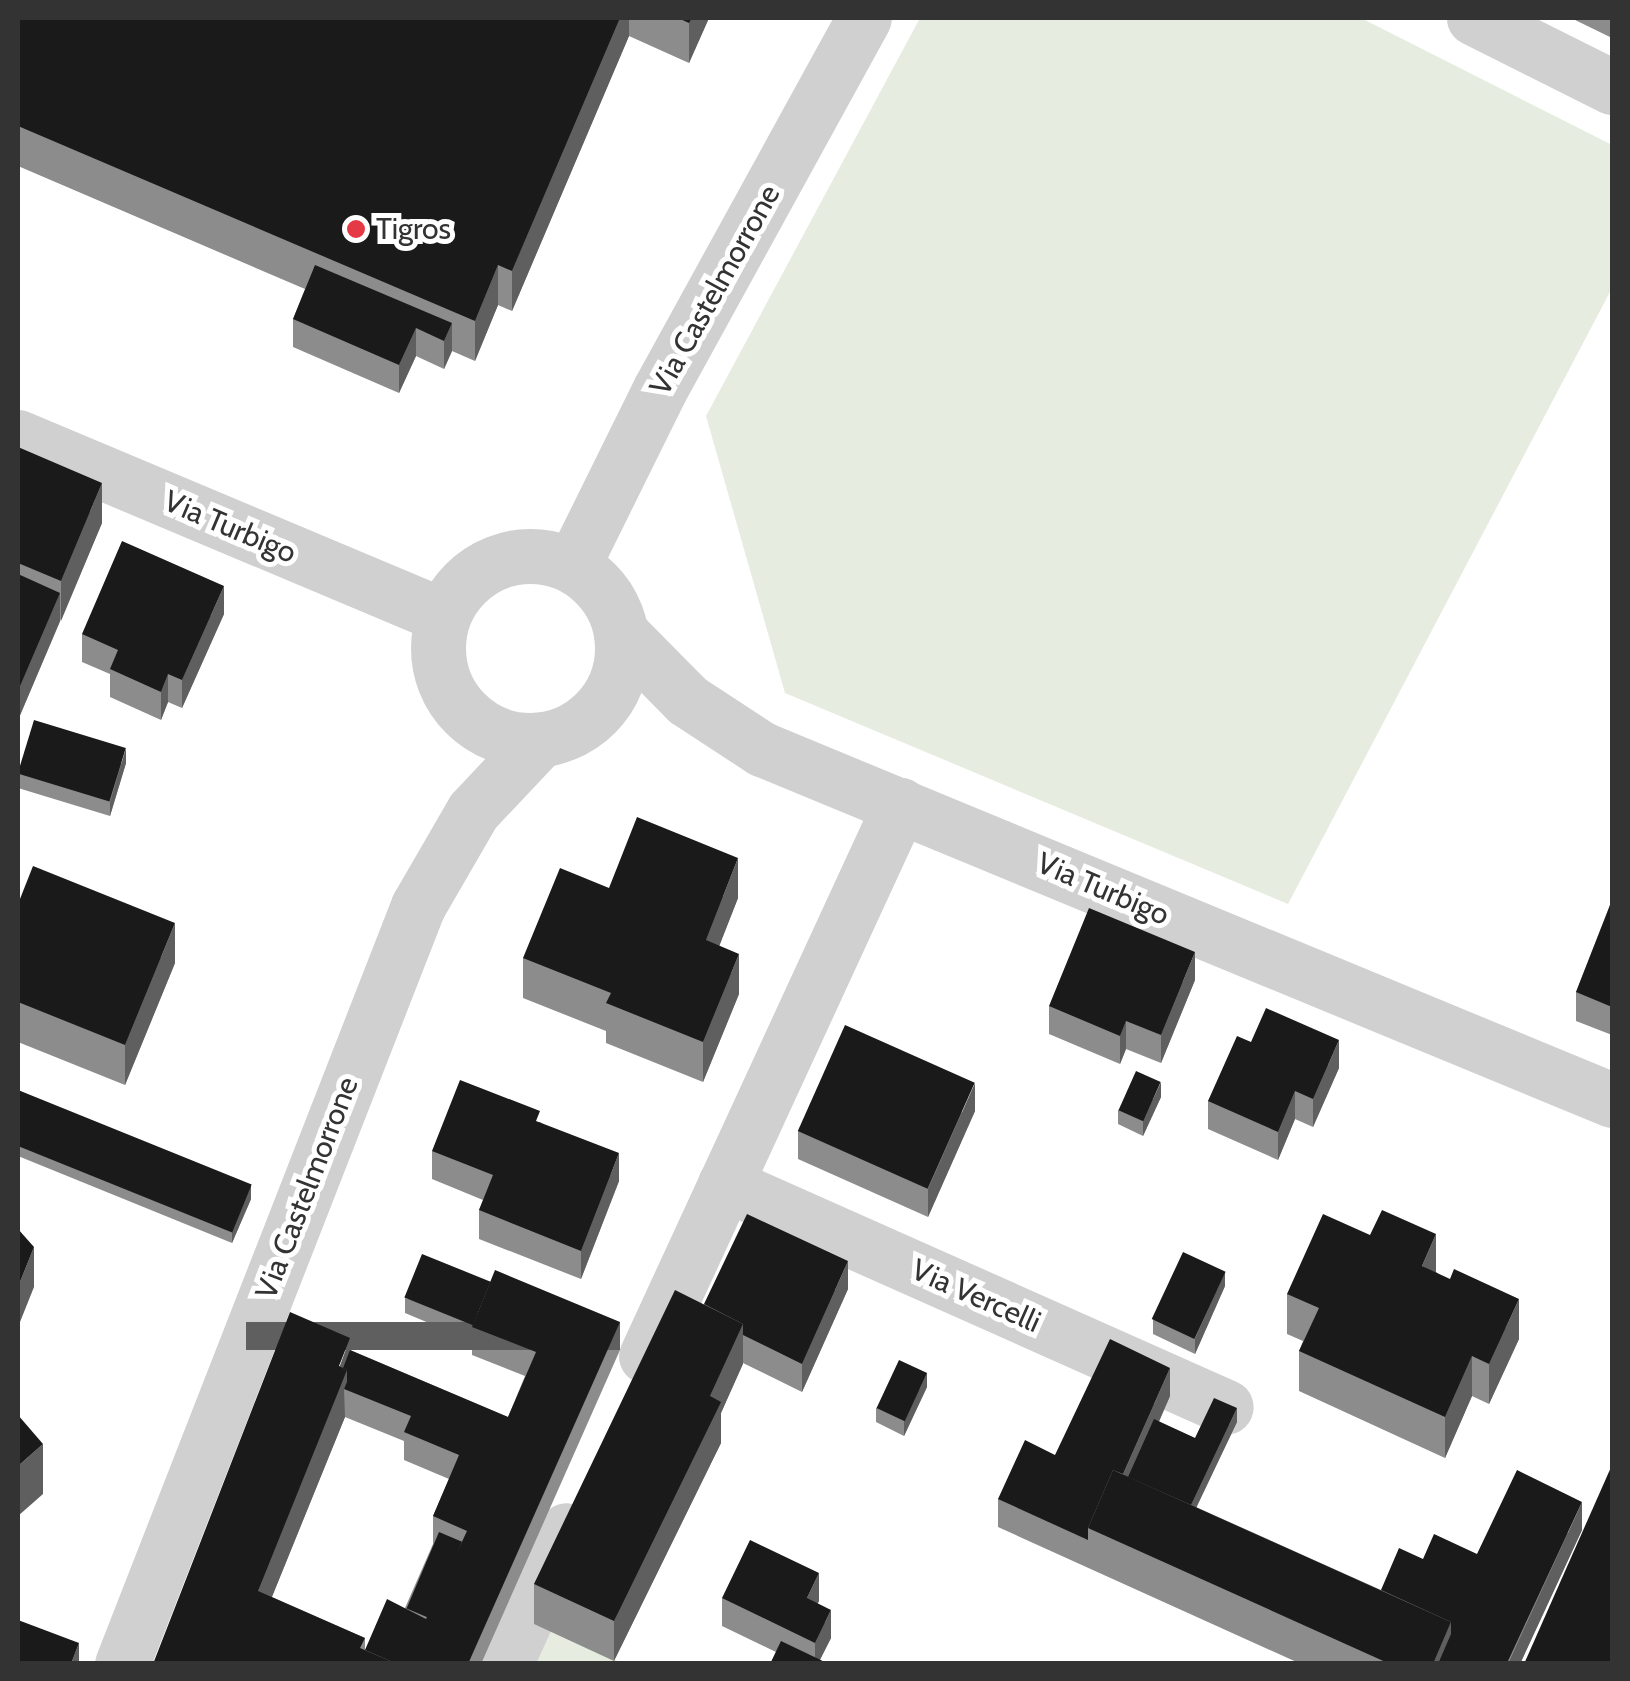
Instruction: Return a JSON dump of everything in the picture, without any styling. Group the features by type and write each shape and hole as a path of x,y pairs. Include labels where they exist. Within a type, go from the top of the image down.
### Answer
{"street":[{"name":"Via Castelmorrone","path":"573,565 660,388 864,18"},
{"path":"1474,18 1612,88"},
{"name":"Via Turbigo","path":"18,437 442,616"},
{"path":"543,556 573,565 612,606 621,633 612,690 594,714 569,731 540,740 495,732 456,705 437,647 442,616 482,568 512,557 543,556"},
{"name":"Via Turbigo","path":"621,633 662,677 722,724 762,749 1612,1100"},
{"name":"Via Castelmorrone","path":"122,1664 418,906 473,811 540,740"},
{"path":"628,1395 900,805"},
{"name":"Via Vercelli","path":"726,1184 1226,1407"},
{"path":"505,1664 587,1484"}],"shaded area":[{"path":"920,18 1361,18 1612,145 1612,288 1288,904 785,693 706,416"},
{"path":"538,1625 622,1663 523,1664"}],"building":[{"name":"Tigros","path":"19,18 620,18 512,271 498,265 475,321 18,126"},
{"path":"315,265 452,323 444,341 416,328 399,365 293,319"},
{"path":"18,447 102,483 61,581 18,563"},
{"path":"122,541 224,586 182,680 168,674 161,692 110,669 118,650 82,634"},
{"path":"18,574 60,593 18,691"},
{"path":"34,720 126,748 109,802 18,774"},
{"path":"637,817 738,858 706,940 739,954 703,1042 606,1003 611,993 523,958 560,868 609,888"},
{"path":"33,866 175,923 125,1045 18,1002 18,904"},
{"path":"1612,900 1612,1007 1576,992"},
{"path":"1089,908 1195,952 1161,1035 1126,1021 1120,1036 1049,1006"},
{"path":"1266,1008 1339,1040 1313,1099 1295,1091 1278,1132 1208,1101 1237,1036 1251,1042"},
{"path":"845,1025 975,1083 928,1189 798,1131"},
{"path":"1136,1071 1161,1082 1143,1121 1119,1110"},
{"path":"460,1080 540,1111 536,1121 619,1153 581,1251 479,1210 493,1175 432,1151"},
{"path":"18,1090 252,1184 232,1233 18,1146"},
{"path":"1382,1210 1436,1234 1422,1266 1450,1279 1454,1269 1519,1299 1489,1364 1472,1356 1445,1417 1299,1351 1319,1308 1287,1294 1323,1214 1370,1235"},
{"path":"747,1214 848,1261 802,1364 743,1335 743,1324 704,1304"},
{"path":"18,1229 34,1247 18,1287"},
{"path":"1183,1252 1226,1272 1194,1339 1152,1319"},
{"path":"422,1254 491,1282 473,1325 404,1298"},
{"path":"495,1270 620,1322 468,1664 397,1664 365,1650 387,1599 426,1619 467,1531 433,1516 459,1455 404,1432 411,1416 344,1389 347,1370 343,1368 350,1350 508,1417 536,1352 472,1327"},
{"path":"675,1290 743,1324 710,1396 721,1402 614,1621 534,1584"},
{"path":"290,1312 350,1338 339,1366 347,1370 258,1591 365,1638 360,1648 397,1664 153,1664"},
{"path":"1110,1339 1170,1368 1123,1474 1113,1470 1088,1528 1088,1540 998,1499 1025,1440 1055,1455"},
{"path":"899,1360 927,1373 905,1421 877,1408"},
{"path":"1214,1398 1237,1408 1191,1505 1128,1477 1154,1419 1195,1438"},
{"path":"18,1415 43,1444 18,1466"},
{"path":"1612,1465 1612,1664 1524,1664"},
{"path":"1113,1470 1451,1622 1433,1664 1390,1664 1088,1528"},
{"path":"1517,1470 1582,1502 1508,1661 1514,1664 1438,1664 1451,1634 1451,1622 1381,1590 1399,1548 1423,1559 1434,1534 1477,1554"},
{"path":"439,1532 462,1542 430,1618 407,1608"},
{"path":"750,1540 819,1573 807,1598 831,1610 815,1643 722,1598"},
{"path":"18,1620 79,1643 71,1664 18,1664"},
{"path":"781,1641 829,1664 770,1664"}],"place":[{"name":"Tigros","path":"356,229"}]}
